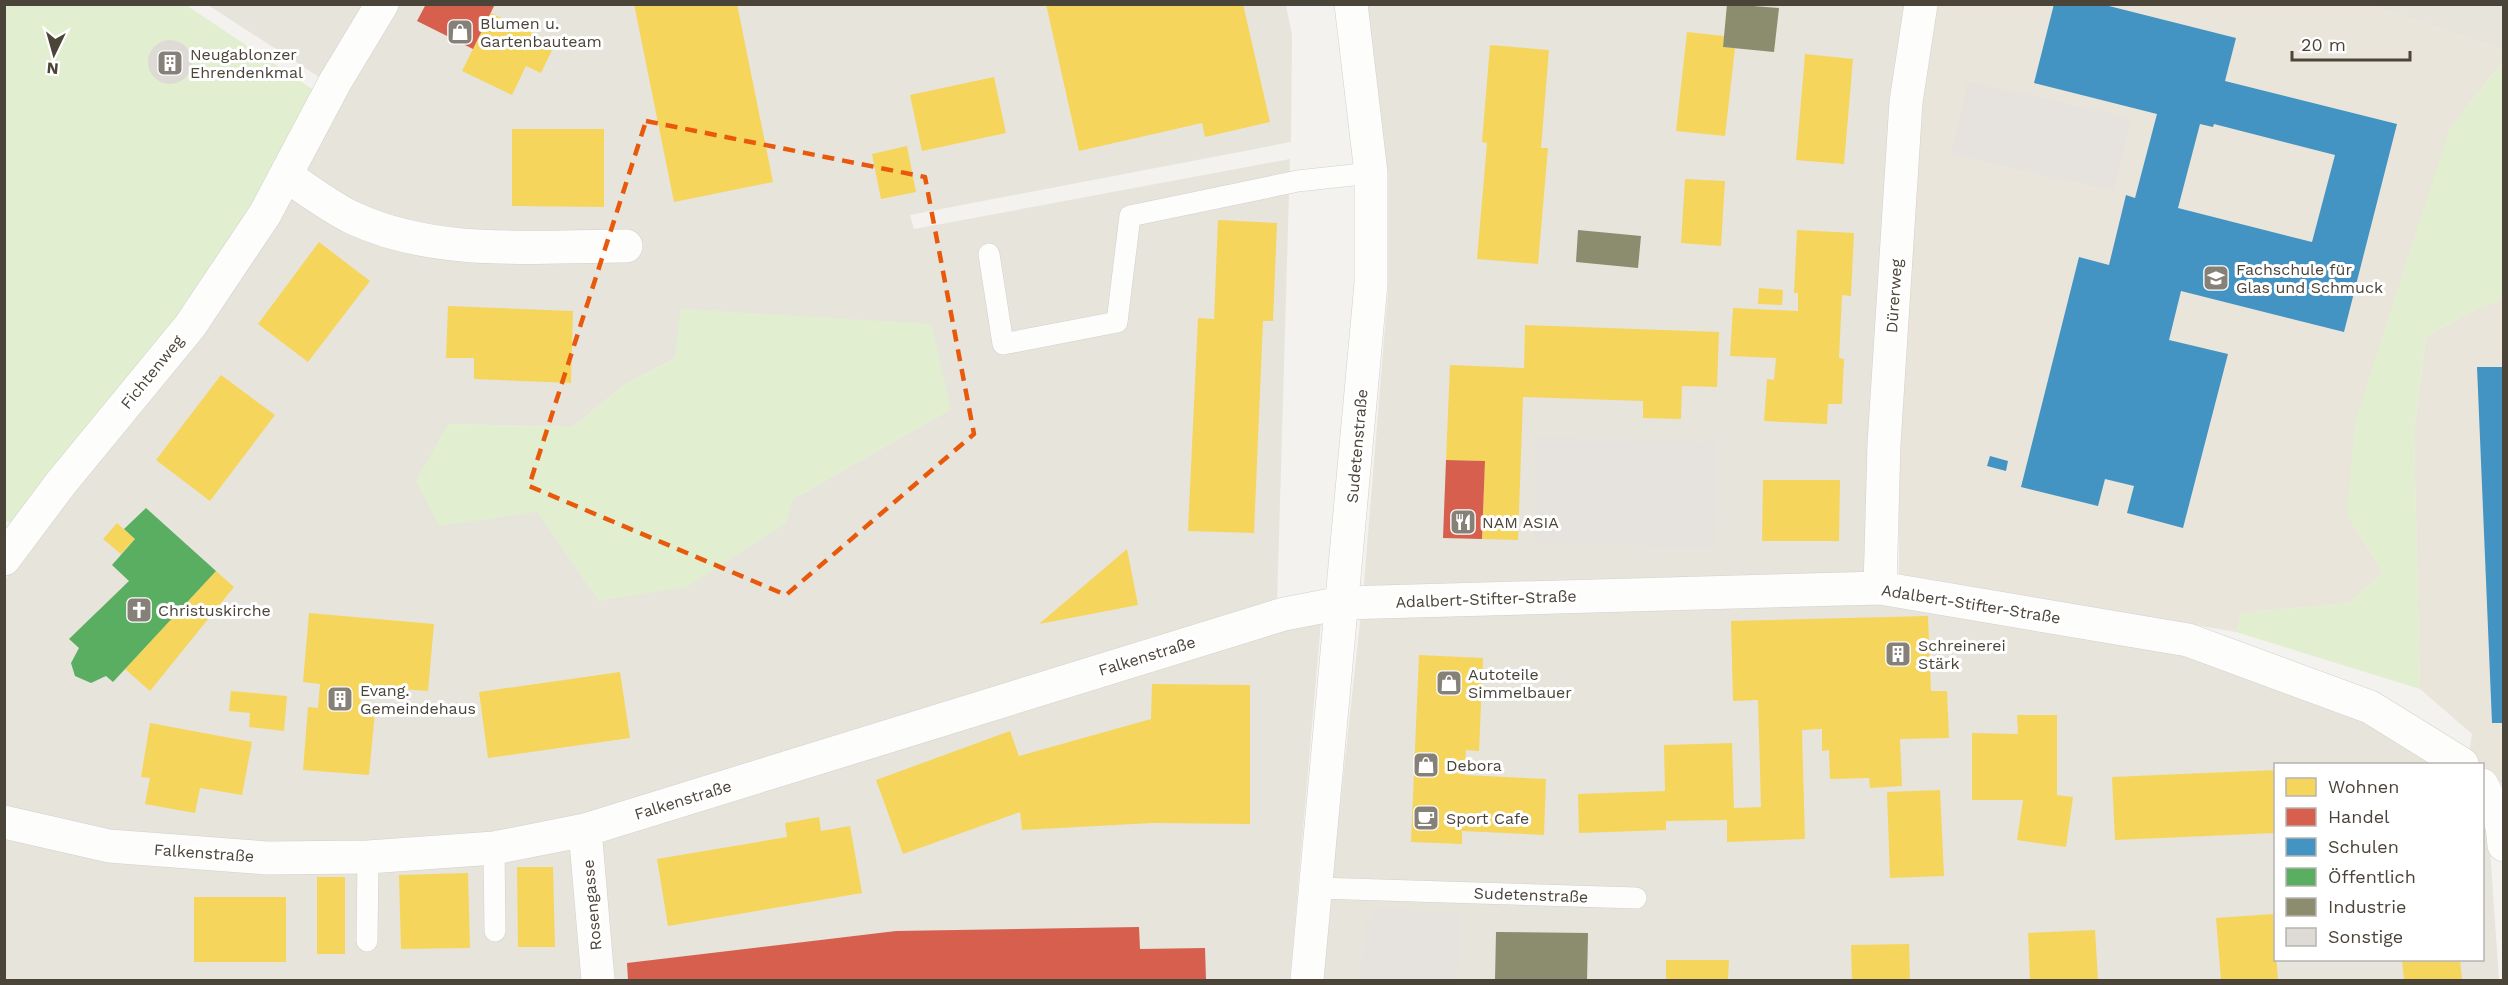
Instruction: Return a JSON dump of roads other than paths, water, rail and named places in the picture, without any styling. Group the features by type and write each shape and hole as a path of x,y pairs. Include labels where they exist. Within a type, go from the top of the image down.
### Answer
{"street":[{"name":"Fichtenweg","path":"4,559 61,483 190,326 265,214 335,82 382,4"},
{"name":"Sudetenstraße","path":"1307,981 1371,283 1371,172 1351,4"},
{"name":"Dürerweg","path":"1880,588 1884,444 1906,102 1921,4"},
{"path":"287,176 352,218 407,237 472,247 626,246"},
{"name":"Adalbert-Stifter-Straße","path":"1342,603 1880,588 2188,640 2370,707 2459,763"},
{"name":"Falkenstraße","path":"4,822 109,846 267,858 368,857 494,848 585,830 1284,614 1342,603"},
{"path":"2484,786 2502,825 2504,845"},
{"name":"Rosengasse","path":"585,830 598,981"}],"lane":[{"path":"989,254 1003,344 1117,321 1130,216 1298,181 1371,172"},
{"path":"494,848 495,931"},
{"path":"367,941 368,857"},
{"name":"Sudetenstraße","path":"1317,888 1636,898"}],"place":[{"name":"Blumen u. Gartenbauteam","path":"460,32"},
{"name":"Neugablonzer Ehrendenkmal","path":"170,63"},
{"name":"Fachschule für Glas und Schmuck","path":"2216,278"},
{"name":"NAM ASIA","path":"1463,522"},
{"name":"Christuskirche","path":"139,610"},
{"name":"Schreinerei Stärk","path":"1898,654"},
{"name":"Autoteile Simmelbauer","path":"1449,683"},
{"name":"Evang. Gemeindehaus","path":"340,699"},
{"name":"Debora","path":"1426,765"},
{"name":"Sport Cafe","path":"1426,818"}]}
